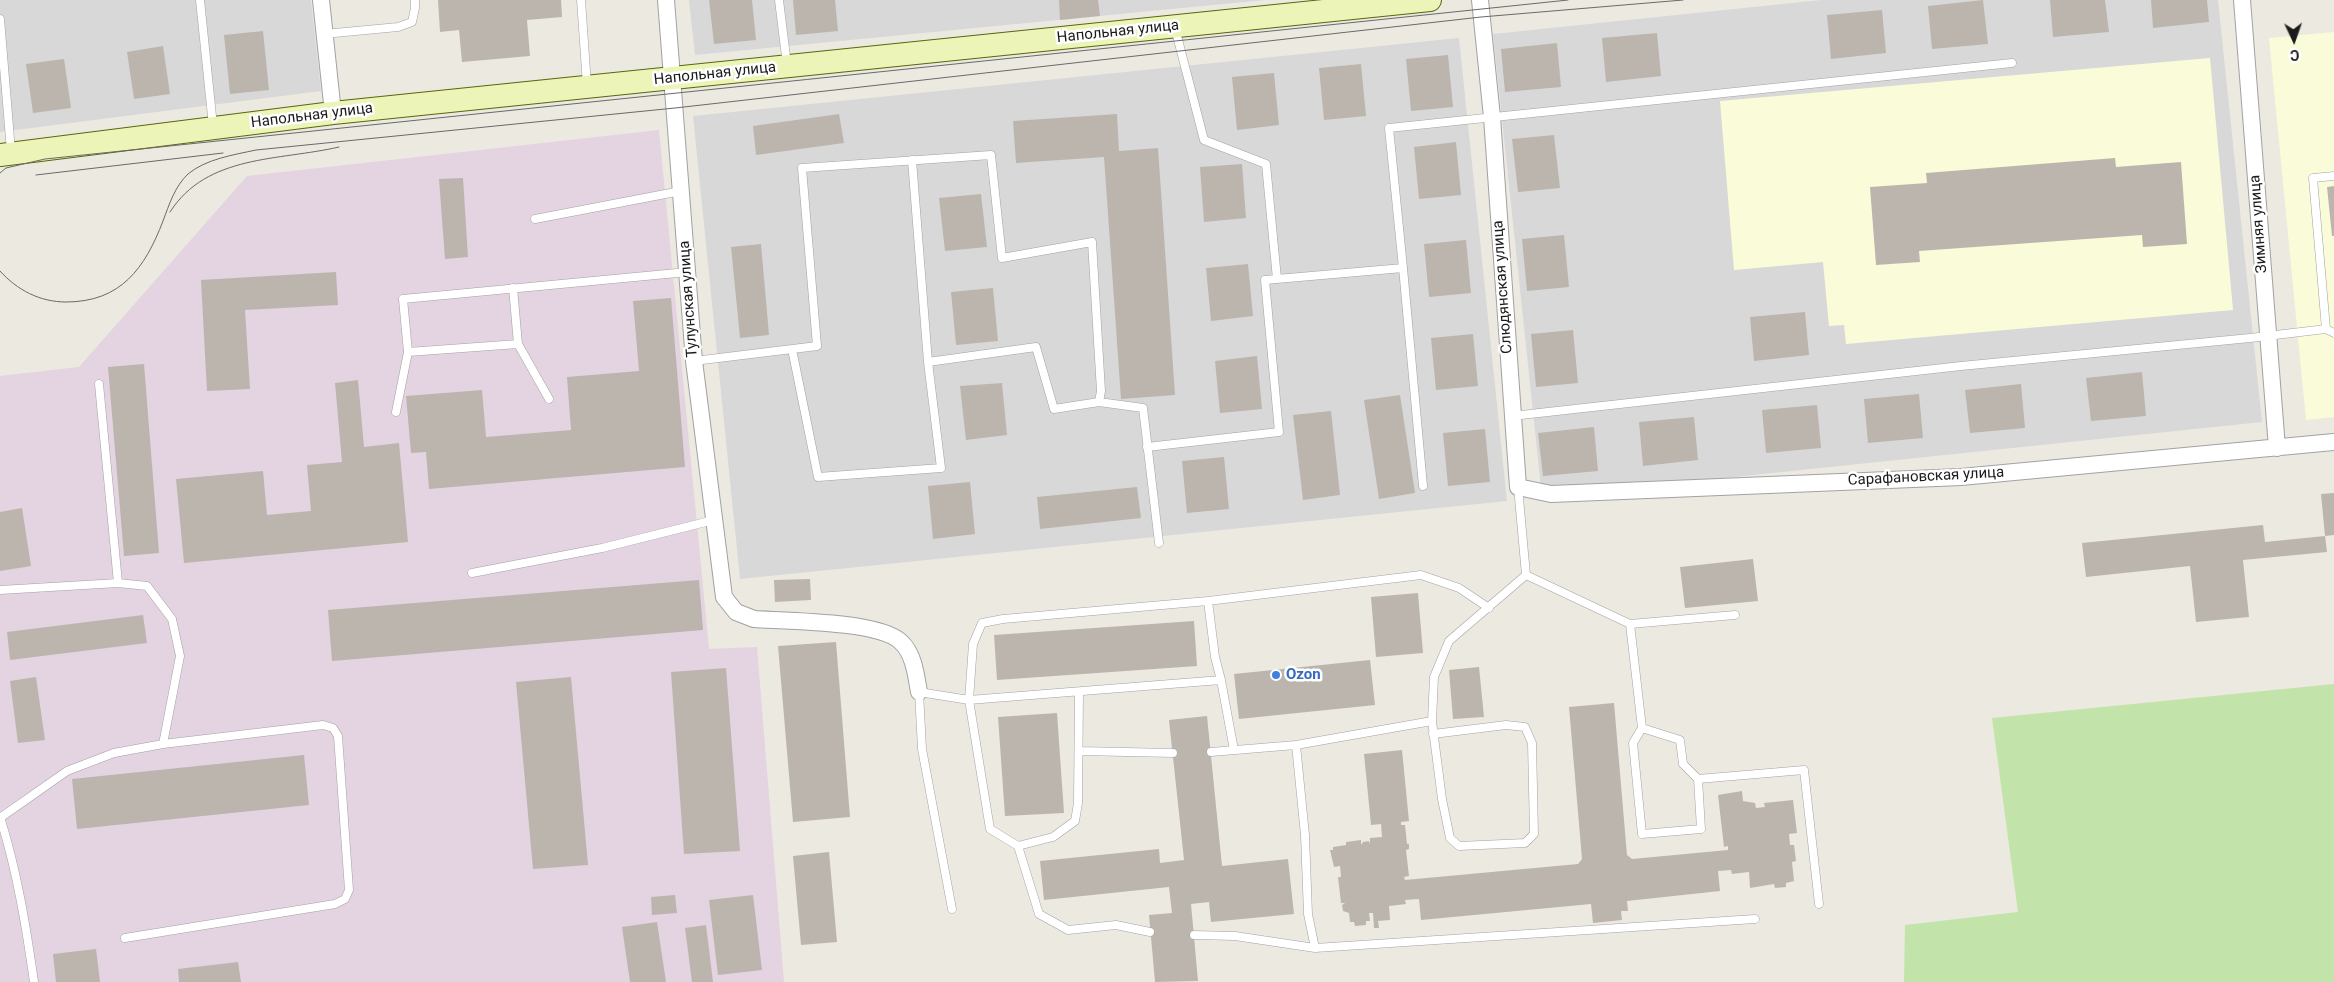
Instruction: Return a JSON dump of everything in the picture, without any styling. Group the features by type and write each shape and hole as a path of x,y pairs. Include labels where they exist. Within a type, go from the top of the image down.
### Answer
{"street":[{"path":"321,0 333,113"},
{"name":"Тулунская улица","path":"666,0 694,360 724,597 736,612 754,619 880,630 901,642 907,650 912,658 919,692"},
{"name":"Напольная улица","path":"6,154 333,113 1430,0"},
{"name":"Слюдянская улица","path":"1480,0 1492,117 1518,487"},
{"name":"Зимняя улица","path":"2242,0 2277,448"},
{"name":"Сарафановская улица","path":"1518,487 1551,494 1961,477 2334,442"}],"lane":[{"path":"200,0 214,128"},
{"path":"324,34 398,27 412,22 416,8 415,0"},
{"path":"581,0 587,87"},
{"path":"779,0 787,66"},
{"path":"0,19 6,154"},
{"path":"1174,26 1204,140 1266,164 1277,280"},
{"path":"1423,486 1389,128 2012,63"},
{"path":"694,360 817,346 802,168 991,155 1002,258 1092,242 1101,391 1099,402"},
{"path":"792,349 818,477 941,468 928,362 912,160"},
{"path":"2326,329 2313,178 2334,176"},
{"path":"535,219 681,191"},
{"path":"1147,447 1278,432 1265,280 1403,268"},
{"path":"396,412 408,352 403,299 687,272"},
{"path":"513,288 518,344 549,399"},
{"path":"1512,416 1941,368 2326,329 2334,333"},
{"path":"408,352 518,344"},
{"path":"928,362 1036,347 1054,409 1099,402 1143,408 1158,542"},
{"path":"99,384 118,583"},
{"name":"Слюдянская улица","path":"1518,487 1526,575"},
{"path":"472,573 602,548 714,520"},
{"path":"1150,932 1116,925 1068,930 1039,914 1018,846 990,829 969,700 973,644 982,624 1003,620 1208,601 1421,575 1459,588 1489,608"},
{"path":"1434,734 1506,725 1525,727 1532,742 1534,834 1525,843 1459,846 1450,838 1442,799 1432,721 1434,677 1449,641 1526,575 1630,624 1735,615"},
{"path":"0,590 118,583 147,586 172,619 180,656 163,744"},
{"path":"1208,601 1215,657 1234,750"},
{"path":"1630,624 1642,728 1633,743 1642,834 1701,829 1698,779 1683,764 1680,740 1642,728"},
{"path":"952,909 922,749 919,692 969,700 1221,680"},
{"path":"1018,846 1053,837 1075,822 1078,803 1080,692"},
{"path":"1211,752 1296,745 1432,721"},
{"path":"34,982 26,927 9,844 0,817 67,771 114,753 163,744 323,725 333,728 338,736 349,890 345,899 335,904 125,938"},
{"path":"1296,745 1305,835 1308,914 1315,948"},
{"path":"1079,750 1173,753"},
{"path":"1698,779 1804,770 1819,904"},
{"path":"1194,935 1234,936 1315,948 1755,920"}],"shaded area":[{"path":"0,0 311,0 321,91 0,132"},
{"path":"689,0 1265,0 695,55"},
{"path":"1821,0 2218,0 2262,422 1542,497 1493,34"},
{"path":"2334,32 2334,417 2306,420 2269,38"},
{"path":"1459,38 1507,501 740,579 693,116"},
{"path":"2210,58 2233,310 1846,344 1844,325 1829,326 1823,262 1734,270 1720,101"},
{"path":"659,130 709,649 757,647 784,982 0,982 0,376 79,367 247,176"}],"green space":[{"path":"2334,684 2334,982 1904,982 1905,925 2018,912 1992,718"}],"building":[{"path":"438,0 561,0 562,17 527,20 530,56 462,62 459,30 440,32"},
{"path":"709,0 752,0 756,40 714,44"},
{"path":"793,0 835,0 838,31 796,35"},
{"path":"1059,0 1098,0 1100,16 1060,20"},
{"path":"1983,0 1988,44 1932,49 1928,6"},
{"path":"2050,0 2105,0 2109,32 2053,37"},
{"path":"2151,0 2207,0 2209,22 2153,28"},
{"path":"1882,10 1886,53 1831,59 1827,15"},
{"path":"263,31 269,90 230,94 224,35"},
{"path":"1657,33 1661,76 1606,82 1602,38"},
{"path":"1557,43 1561,87 1505,92 1501,49"},
{"path":"163,46 170,94 134,99 127,52"},
{"path":"1448,55 1453,107 1411,111 1406,59"},
{"path":"64,59 71,108 33,113 26,64"},
{"path":"1361,64 1366,116 1324,120 1319,68"},
{"path":"1274,73 1279,125 1237,130 1232,77"},
{"path":"839,114 844,143 756,155 753,126"},
{"path":"1117,114 1119,151 1158,148 1175,395 1121,399 1104,157 1016,163 1013,121"},
{"path":"1554,135 1560,188 1518,192 1512,139"},
{"path":"1456,142 1461,195 1419,199 1414,147"},
{"path":"2115,158 2116,167 2181,162 2187,244 2143,247 2142,235 1919,251 1920,262 1876,265 1870,187 1927,183 1926,173"},
{"path":"1242,164 1246,218 1204,222 1200,167"},
{"path":"463,178 468,257 445,259 439,179"},
{"path":"2334,186 2334,236 2332,236 2327,187"},
{"path":"981,194 987,247 945,251 939,198"},
{"path":"1564,235 1569,287 1527,291 1522,239"},
{"path":"1466,240 1471,293 1429,297 1424,244"},
{"path":"761,244 769,335 740,338 731,247"},
{"path":"1248,264 1253,316 1211,321 1206,268"},
{"path":"336,272 338,305 245,310 250,389 207,391 201,280"},
{"path":"993,288 998,341 956,345 951,292"},
{"path":"671,298 685,467 429,489 426,452 411,453 406,396 482,390 486,437 571,430 567,377 639,371 633,301"},
{"path":"1805,312 1809,355 1754,361 1750,317"},
{"path":"1573,330 1578,383 1536,387 1531,334"},
{"path":"1473,334 1478,386 1436,390 1431,338"},
{"path":"1257,356 1262,409 1220,413 1215,361"},
{"path":"144,364 159,553 124,556 108,367"},
{"path":"2142,372 2146,416 2091,421 2086,378"},
{"path":"358,380 364,447 399,443 408,542 184,563 176,479 263,471 267,515 311,511 307,465 342,462 335,383"},
{"path":"1002,383 1007,435 966,440 960,386"},
{"path":"2021,384 2025,428 1970,433 1965,390"},
{"path":"1919,394 1923,438 1868,443 1864,399"},
{"path":"1400,395 1415,493 1379,499 1364,400"},
{"path":"1817,405 1821,448 1766,453 1762,410"},
{"path":"1331,411 1340,495 1303,500 1293,415"},
{"path":"1694,417 1698,460 1643,466 1639,422"},
{"path":"1594,427 1598,471 1543,476 1538,433"},
{"path":"1485,429 1490,482 1448,486 1443,433"},
{"path":"1224,457 1229,509 1187,513 1182,461"},
{"path":"970,482 975,534 933,539 928,486"},
{"path":"1137,487 1141,518 1040,529 1037,497"},
{"path":"2334,493 2334,535 2325,536 2321,494"},
{"path":"22,508 31,566 0,571 0,512"},
{"path":"2263,525 2265,542 2325,536 2327,552 2243,560 2249,617 2196,622 2190,566 2086,577 2082,543"},
{"path":"1753,559 1758,601 1685,608 1680,567"},
{"path":"810,579 811,600 775,602 774,580"},
{"path":"699,580 703,630 332,661 328,610"},
{"path":"1418,593 1423,653 1376,657 1371,597"},
{"path":"143,615 147,643 10,660 7,632"},
{"path":"1194,621 1197,666 997,680 994,635"},
{"path":"836,642 850,817 793,822 778,646"},
{"path":"1370,660 1375,705 1239,719 1234,674"},
{"path":"1479,667 1484,717 1453,719 1449,670"},
{"path":"726,668 740,851 684,854 671,672"},
{"path":"36,677 45,740 18,743 10,681"},
{"path":"571,677 588,865 533,869 516,682"},
{"path":"1614,703 1627,855 1632,859 1728,850 1728,846 1724,847 1718,795 1742,791 1743,801 1755,803 1756,808 1765,807 1764,803 1793,800 1797,833 1789,834 1790,845 1794,845 1796,861 1792,862 1794,881 1786,883 1786,887 1775,888 1774,884 1750,888 1749,872 1732,874 1731,870 1718,871 1720,891 1627,901 1628,911 1621,911 1622,920 1593,923 1591,904 1421,920 1419,899 1405,900 1406,904 1389,906 1390,920 1378,921 1379,928 1374,928 1373,913 1369,913 1370,921 1366,921 1366,925 1355,926 1354,922 1350,922 1349,913 1343,911 1342,905 1345,903 1341,903 1338,877 1341,877 1340,866 1334,867 1330,850 1333,850 1333,847 1346,845 1346,842 1361,840 1361,845 1363,842 1369,841 1370,844 1370,838 1382,837 1381,824 1371,825 1364,754 1402,750 1409,821 1401,822 1401,825 1405,825 1407,844 1409,844 1409,849 1406,850 1409,876 1404,877 1405,880 1578,864 1582,859 1569,707"},
{"path":"1057,713 1064,813 1005,816 998,717"},
{"path":"1207,716 1222,866 1288,859 1294,914 1211,922 1209,902 1191,904 1198,981 1155,982 1149,915 1172,913 1169,887 1044,900 1040,861 1159,849 1160,863 1184,860 1169,720"},
{"path":"304,755 309,805 77,829 72,779"},
{"path":"829,852 837,942 801,945 793,856"},
{"path":"675,895 677,913 652,915 651,897"},
{"path":"753,895 762,970 718,975 709,900"},
{"path":"657,922 666,982 630,982 622,927"},
{"path":"706,925 713,982 692,982 685,928"},
{"path":"96,949 100,982 56,982 53,954"},
{"path":"238,962 241,982 179,982 178,969"}],"tram line":[{"path":"0,173 6,168 45,159 1568,0"},
{"path":"0,271 21,289 47,300 66,302 102,296 116,289 139,267 156,238 176,190 188,174 211,161 256,150 675,108 1481,17 1683,0"},
{"path":"170,212 185,193 204,179 224,170 269,158 339,147"},
{"path":"36,175 223,153"}],"place":[{"name":"Ozon","path":"1276,675"}]}
